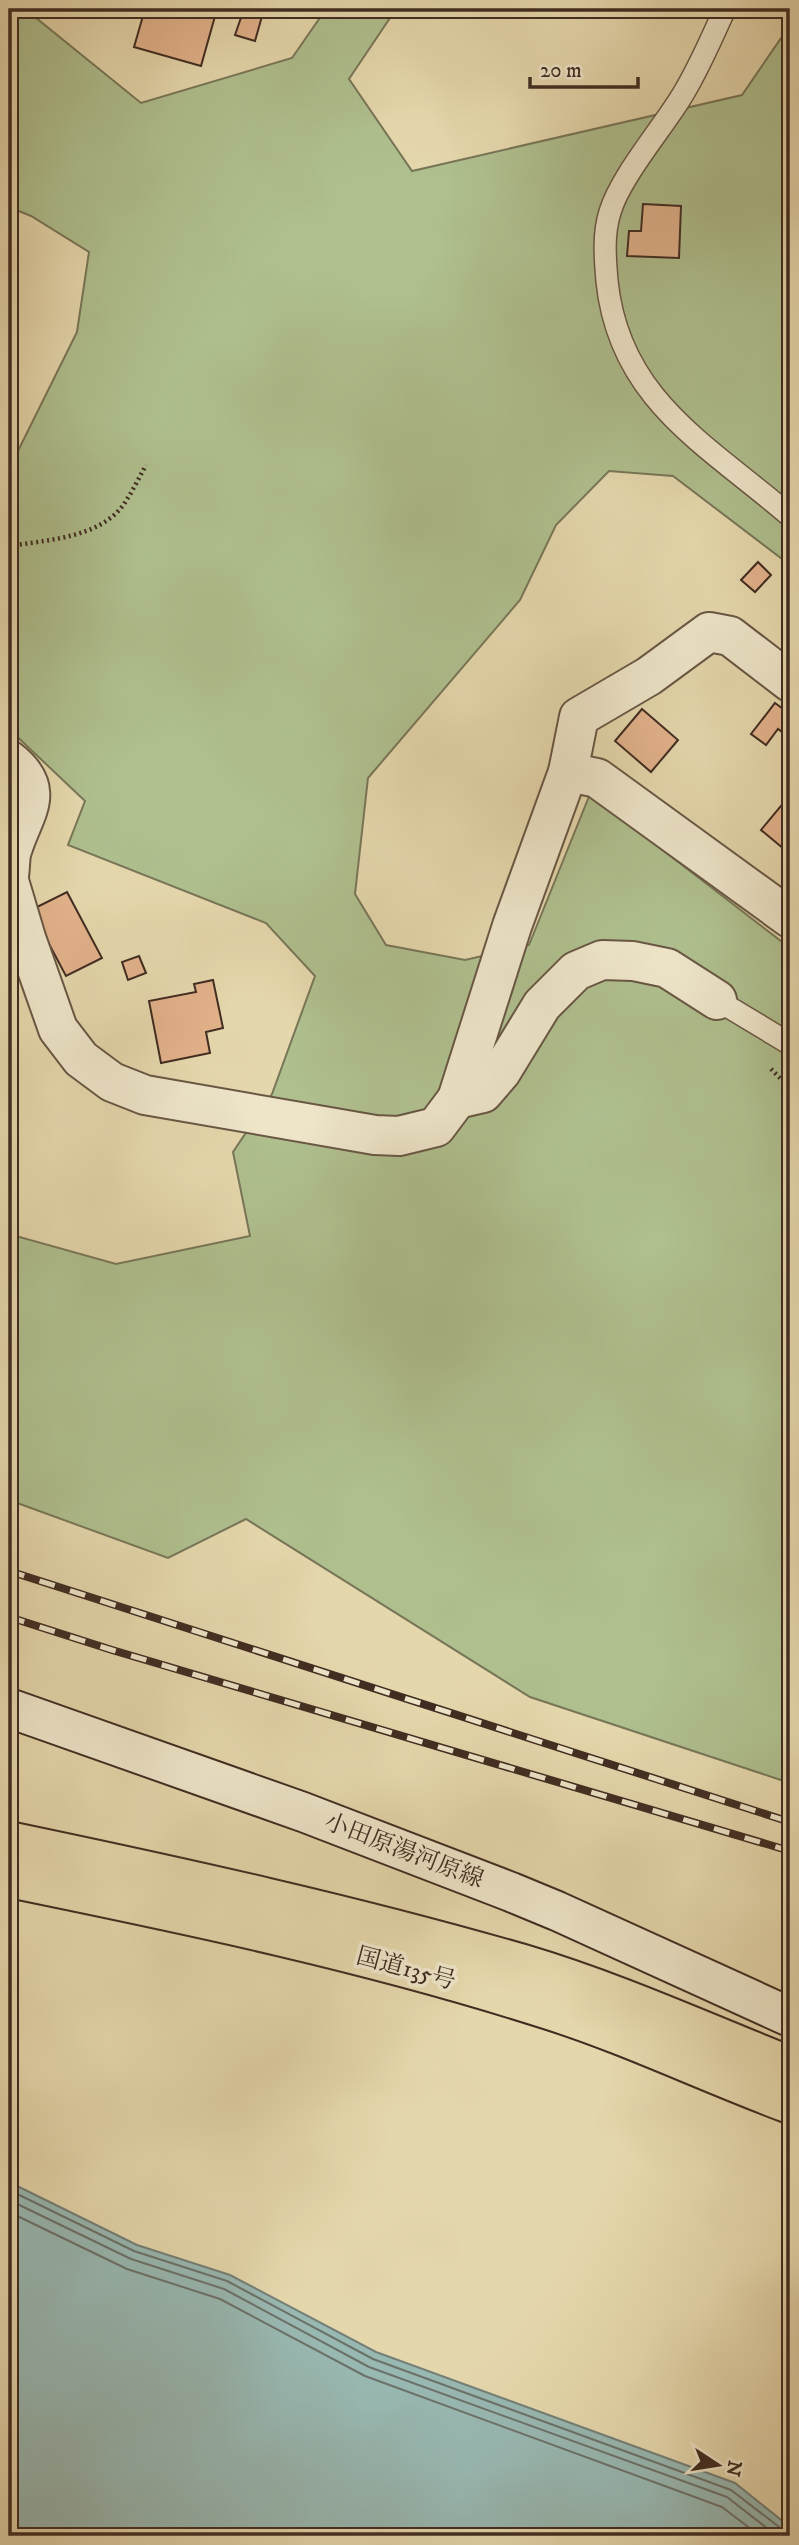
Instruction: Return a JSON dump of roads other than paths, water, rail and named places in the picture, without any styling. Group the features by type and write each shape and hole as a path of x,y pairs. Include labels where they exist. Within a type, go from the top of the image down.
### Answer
{"highway":[{"name":"国道135号","path":"9,1841 290,1904 525,1965 790,2066"},
{"name":"国道135号","path":"9,1878 218,1923 431,1975 586,2023 790,2104"}],"street":[{"path":"9,760 23,771 31,787 29,808 11,854 9,879 58,1029 81,1059 112,1082 145,1095 375,1135 399,1136 436,1127 457,1099 512,926 568,772 579,717 649,676 709,632 730,636 790,682"},
{"path":"568,772 597,778 790,918"},
{"path":"457,1099 483,1093 501,1072 542,1005 576,971 602,960 633,961 667,968 717,1000"},
{"name":"小田原湯河原線","path":"9,1708 303,1812 523,1897 790,2017"}],"lane":[{"path":"725,9 685,91 621,189 610,211 606,236 609,298 619,338 631,363 659,405 692,436 790,516"},
{"path":"717,1000 790,1044"}],"water":[{"path":"9,2182 137,2245 230,2275 376,2352 735,2483 790,2527 790,2536 9,2536"}],"railway":[{"path":"9,1571 790,1822"},
{"path":"9,1617 790,1851"}]}
